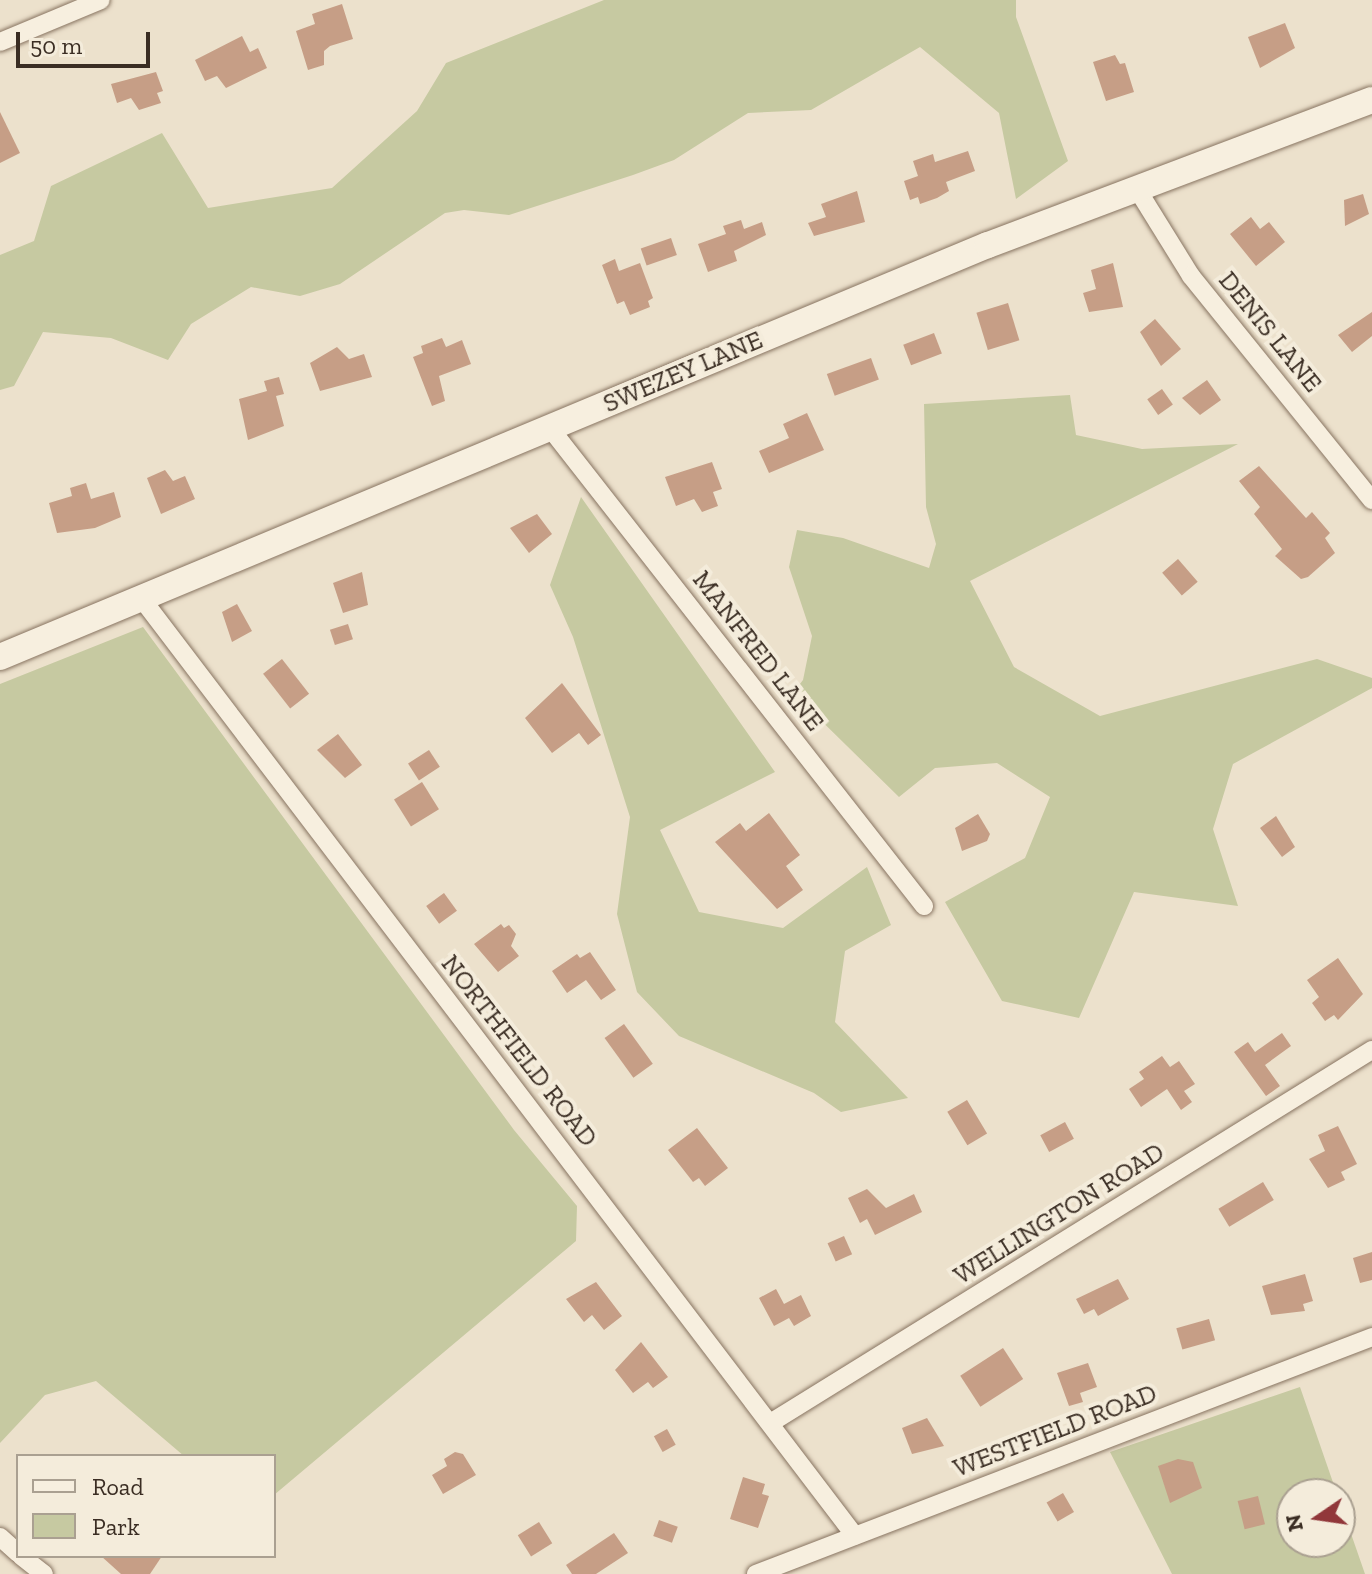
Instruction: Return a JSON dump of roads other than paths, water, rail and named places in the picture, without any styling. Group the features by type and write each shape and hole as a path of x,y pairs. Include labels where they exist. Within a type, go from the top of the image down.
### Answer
{"street":[{"path":"0,42 101,0"},
{"name":"SWEZEY LANE","path":"0,657 988,245 1372,100"},
{"name":"DENIS LANE","path":"1137,189 1191,276 1372,500"},
{"name":"MANFRED LANE","path":"550,428 924,906"},
{"name":"NORTHFIELD ROAD","path":"142,599 772,1422 855,1536"},
{"name":"WELLINGTON ROAD","path":"772,1422 1372,1050"},
{"name":"WESTFIELD ROAD","path":"756,1574 1372,1337"},
{"path":"0,1537 16,1551"},
{"path":"24,1558 44,1574"}]}
